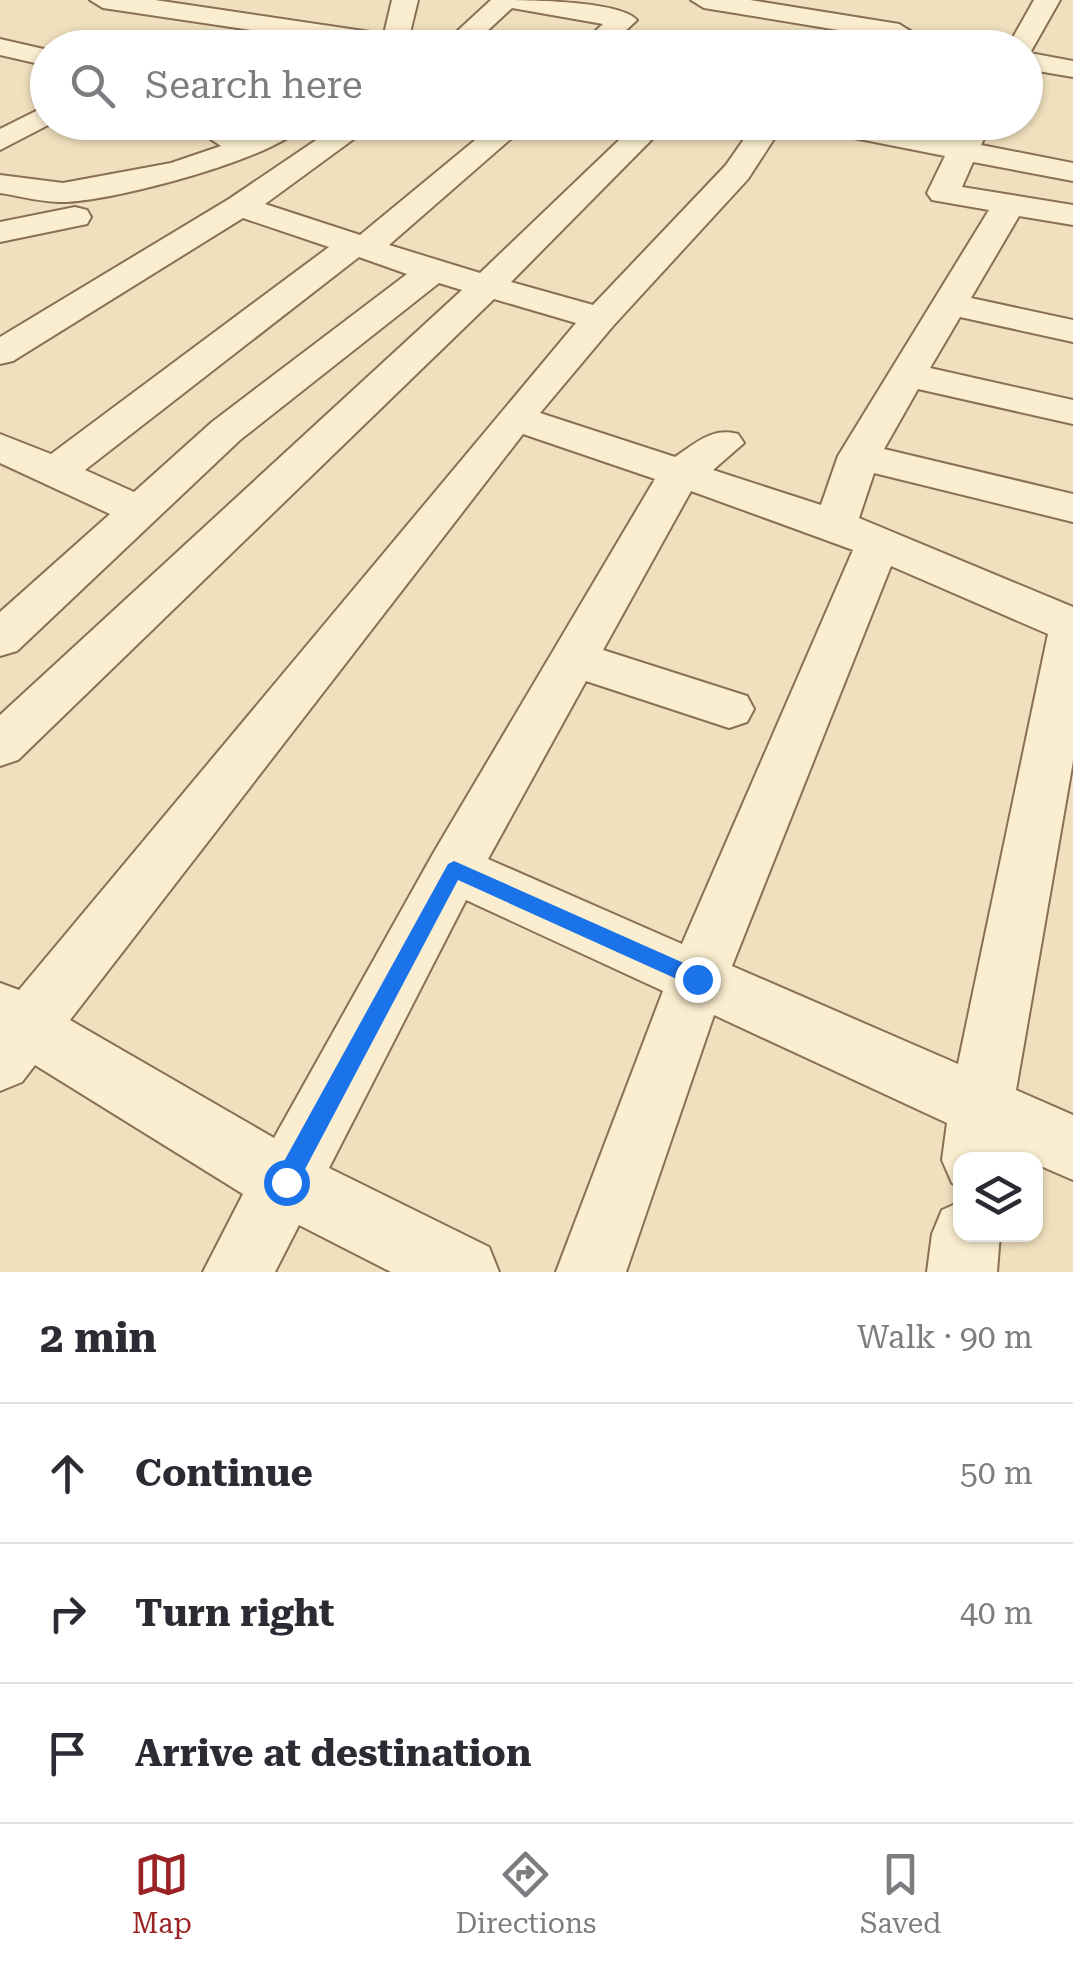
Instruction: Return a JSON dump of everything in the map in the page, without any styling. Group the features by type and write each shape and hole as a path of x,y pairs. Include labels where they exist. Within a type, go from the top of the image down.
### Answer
{"street":[{"path":"103,0 300,30"},
{"path":"201,30 226,20 256,0"},
{"path":"405,0 408,30"},
{"path":"473,30 507,0 634,10"},
{"path":"704,0 774,6 889,30"},
{"path":"755,30 774,6"},
{"path":"611,30 634,10"},
{"path":"0,47 30,65"},
{"path":"1043,64 1073,69"},
{"path":"0,141 30,124"},
{"path":"232,140 246,148"},
{"path":"0,184 63,193 178,171 260,140"},
{"path":"0,353 240,206 337,140"},
{"path":"55,472 360,246 493,140"},
{"path":"0,746 326,435 490,286 637,140"},
{"path":"464,1272 286,1182 8,1032 515,418 600,318 737,172 759,140"},
{"path":"967,140 942,192 1073,215"},
{"path":"981,140 1073,172"},
{"path":"240,206 433,271 600,318"},
{"path":"591,1272 856,535 860,456 1008,206"},
{"path":"0,232 76,217"},
{"path":"0,638 226,431 433,271"},
{"path":"950,304 1073,331"},
{"path":"908,376 1073,412"},
{"path":"515,418 856,535 1072,625 978,1133"},
{"path":"238,1272 454,869 680,473 724,443"},
{"path":"0,447 138,510"},
{"path":"860,456 1073,508"},
{"path":"575,659 729,710"},
{"path":"454,869 697,979 978,1133 1073,1148"},
{"path":"962,1272 965,1242"}],"route":[{"path":"286,1182 454,869 697,979"}]}
